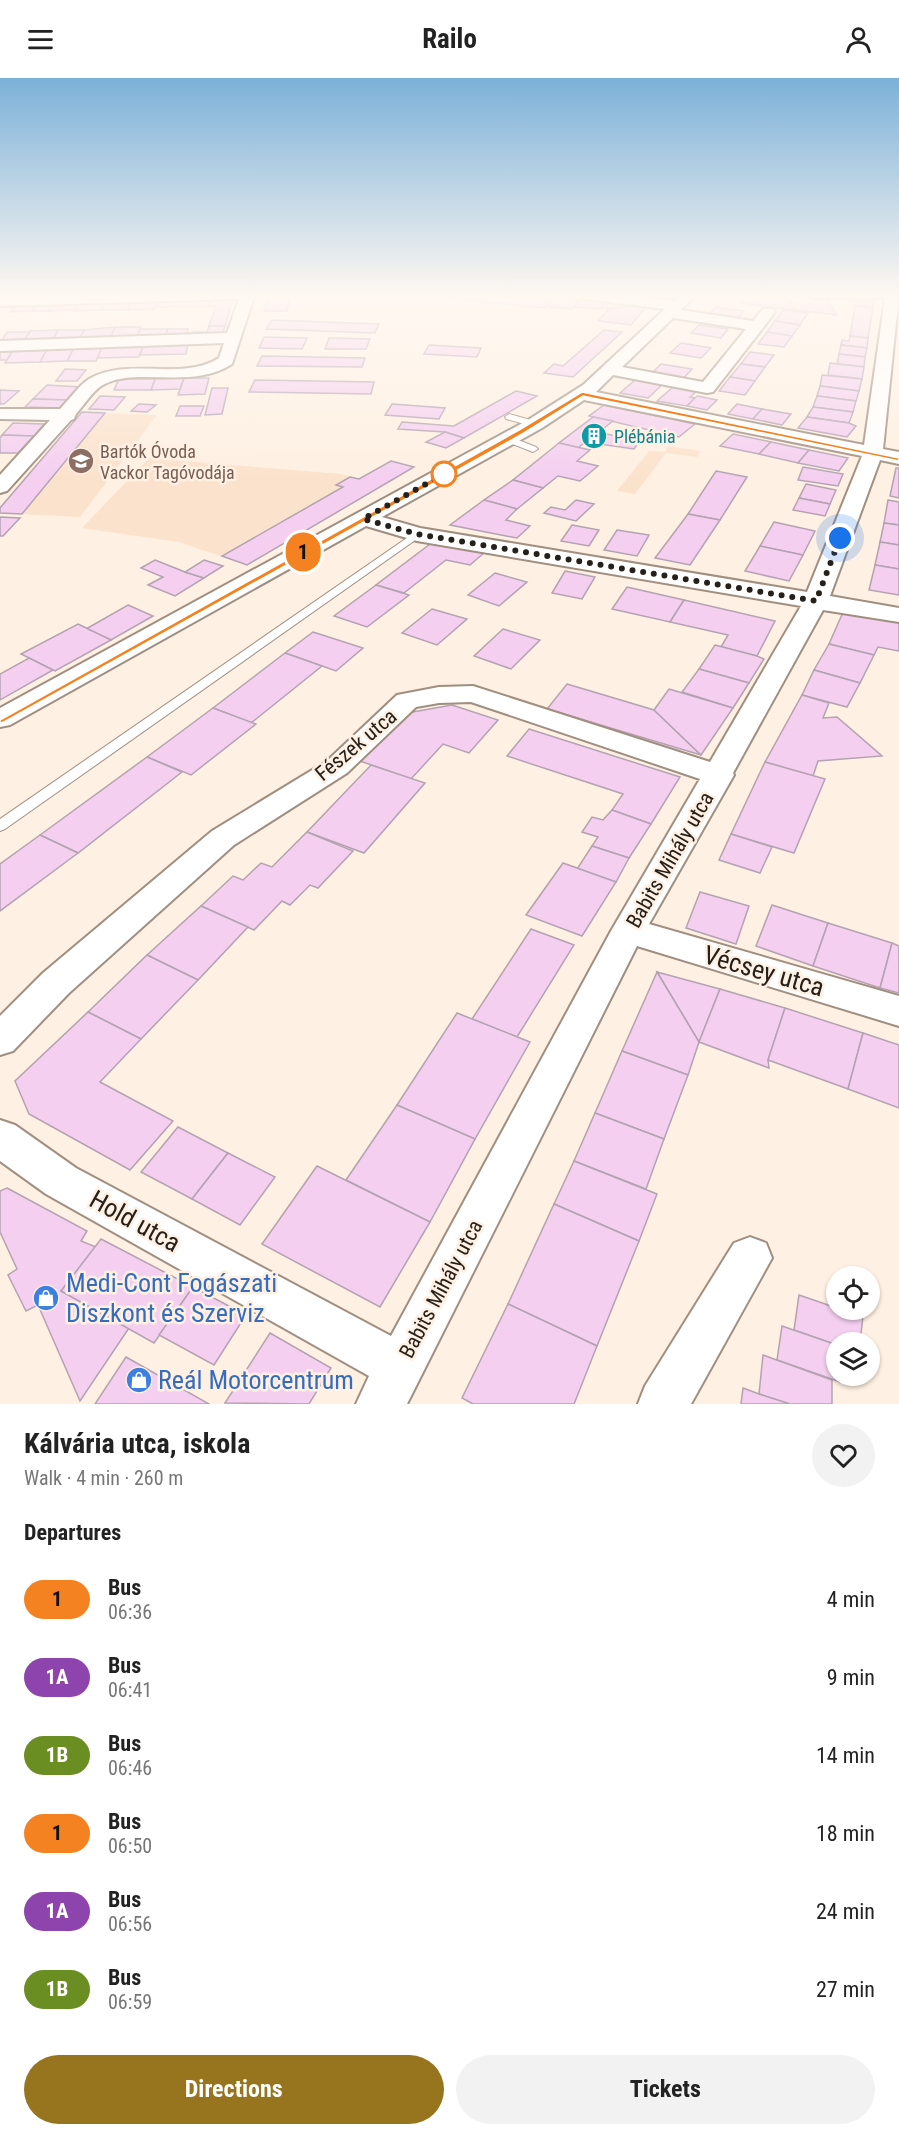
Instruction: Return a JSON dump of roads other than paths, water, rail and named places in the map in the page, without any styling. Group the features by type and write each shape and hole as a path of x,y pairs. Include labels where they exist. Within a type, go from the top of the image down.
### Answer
{"street":[{"path":"1,486 68,415 94,383 107,377 131,374 204,371 219,368 228,356"},
{"path":"0,720 535,424 582,394 625,356"},
{"path":"611,370 707,388 732,356"},
{"name":"Babits Mihály utca","path":"390,1385 628,931 719,776 816,601 873,453 885,356"},
{"path":"582,394 899,458"},
{"path":"0,414 68,415"},
{"path":"363,519 417,534 899,615"},
{"name":"Fészek utca","path":"0,1040 56,983 223,838 337,767 407,701 439,695 473,694 719,776"},
{"name":"Vécsey utca","path":"628,931 899,1011"},
{"name":"Hold utca","path":"0,1138 61,1181 390,1385"},
{"path":"663,1404 750,1258"}],"lane":[{"path":"509,417 535,424"},
{"path":"508,439 533,448"},
{"path":"0,826 417,534"}],"place":[{"name":"Plébánia","path":"594,436"},
{"name":"Bartók Óvoda Vackor Tagóvodája","path":"81,461"},
{"name":"Medi-Cont Fogászati Diszkont és Szerviz","path":"46,1298"},
{"name":"Reál Motorcentrum","path":"139,1380"}]}
